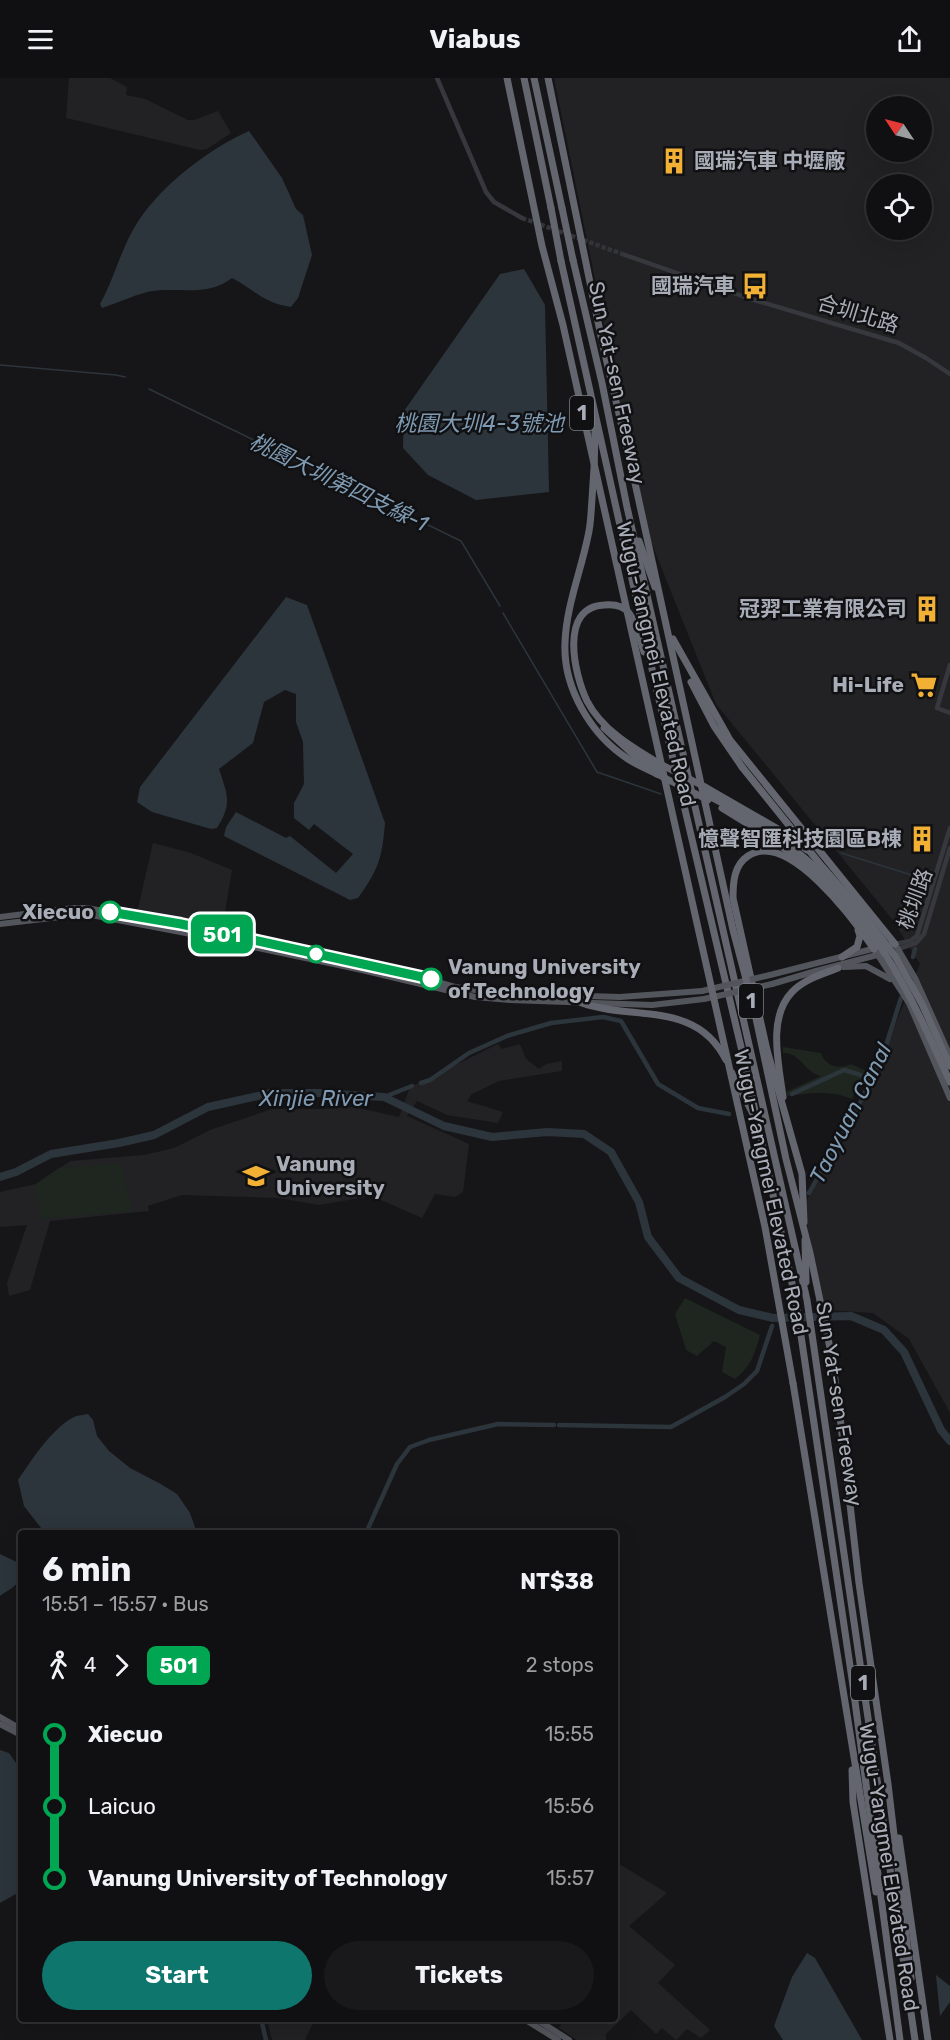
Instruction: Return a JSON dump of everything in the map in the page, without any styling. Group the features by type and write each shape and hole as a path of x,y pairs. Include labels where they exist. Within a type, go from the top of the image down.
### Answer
{"highway":[{"name":"Wugu-Yangmei Elevated Road","path":"507,78 542,246 563,325 765,1227 793,1383 900,2040"},
{"name":"Sun Yat-sen Freeway","path":"524,78 595,416 758,1124 796,1302 852,1679 900,2040"},
{"name":"Sun Yat-sen Freeway","path":"534,78 561,208 602,383 627,507 807,1300 916,2040"},
{"name":"Wugu-Yangmei Elevated Road","path":"548,78 602,341 733,930 754,1009 786,1159 831,1348 859,1583 904,1910 916,2040"},
{"path":"595,416 596,456 589,533 572,601 565,643 578,691 589,710 611,736 636,757 786,835 843,881"},
{"path":"627,507 673,639 714,726 742,767 895,956 922,1004 950,1066"},
{"path":"657,691 635,624 628,612 619,605 594,605 581,615 575,630 573,651 576,666 588,702 609,729 659,770 752,819 801,853 842,894 887,949"},
{"path":"673,639 730,740 897,946"},
{"path":"706,794 766,834 838,894 890,961 917,1010 950,1082"},
{"path":"807,1300 802,1173 767,1050 733,898 733,883 735,873 745,858 751,853 766,850 791,860 830,892"},
{"path":"801,853 876,952"},
{"path":"842,957 853,951 859,943 858,929 851,917"},
{"path":"785,1115 777,1030 781,1011 792,992 802,984 838,968"},
{"path":"582,1003 594,1007 662,1014 692,1025 719,1045 758,1124"},
{"path":"852,1744 853,1802 890,2040"},
{"path":"888,1784 904,1861 928,2040"}],"main road":[{"path":"0,924 86,908 181,924 395,970 455,987 496,993 620,997 702,990 842,957 876,952"},
{"path":"0,917 86,914 362,970 475,997 582,1003 652,1005 704,999 772,984 897,946 915,978 950,1056"},
{"path":"887,949 936,1024"},
{"path":"876,952 909,1003 950,1098"},
{"path":"825,968 866,966 893,981"},
{"path":"0,1717 18,1727"},
{"path":"0,1724 18,1733"},
{"path":"529,2022 558,2040"},
{"path":"541,2022 568,2040"}],"street":[{"path":"437,78 486,192 494,202 522,218"},
{"name":"合圳北路","path":"625,255 751,299 899,343 926,357 950,374"},
{"path":"950,665 937,708 950,713"},
{"name":"桃圳路","path":"897,946 917,936 950,828"},
{"name":"桃圳路","path":"897,946 916,943 924,934 950,848"}],"shaded area":[{"path":"69,78 110,78 127,87 126,95 145,99 188,120 218,111 231,133 207,149 200,150 66,118"},
{"path":"554,78 950,78 950,1413 909,1339 873,1313 825,1310 803,1206 855,1122 920,964 892,919 716,704 646,529"},
{"path":"153,843 191,853 232,870 222,930 137,913"},
{"name":"Vanung University","path":"498,1044 502,1049 520,1044 526,1059 539,1069 546,1064 562,1061 562,1071 499,1081 472,1094 467,1101 503,1112 498,1123 447,1115 417,1101 407,1116 469,1144 463,1192 455,1197 435,1194 422,1218 372,1196 319,1205 279,1198 182,1195 148,1206 149,1211 50,1221 30,1290 9,1296 7,1283 27,1225 0,1227 0,1192 36,1184 70,1161 144,1155 174,1148 210,1130 272,1109 354,1107 399,1117 410,1087"},
{"path":"783,1047 821,1053 833,1066 842,1067 851,1064 866,1071 852,1099 828,1093 787,1096 786,1092 821,1076 810,1071 794,1056 783,1053"},
{"path":"121,1163 133,1211 41,1219 36,1184 59,1168"},
{"path":"685,1298 760,1335 752,1359 735,1379 722,1372 726,1347 714,1341 697,1356 686,1350 675,1314"},
{"path":"618,1865 621,1865 667,1893 629,1926 675,1965 658,1983 710,2030 701,2038 687,2029 676,2040 662,2028 656,2034 631,2010 606,2034 606,2040 577,2040 559,2028 562,2022 618,2022"},
{"path":"268,2022 314,2022 305,2040 272,2040"}],"water":[{"path":"249,131 282,178 296,209 303,215 312,255 298,298 291,307 266,299 232,278 212,288 202,290 147,292 102,308 100,304 128,240 149,207 188,168 219,147"},
{"name":"桃園大圳4-3號池","path":"524,269 545,305 549,492 476,500 428,475 403,448 404,411 500,274"},
{"path":"286,597 307,605 385,823 381,854 375,871 358,898 350,900 224,836 226,827 236,812 286,838 290,836 336,873 353,854 314,824 309,830 294,818 294,803 304,784 303,742 296,722 296,694 285,690 264,702 253,743 219,769 227,805 217,828 211,829 152,812 137,802 140,787"},
{"path":"88,1414 93,1420 97,1436 109,1451 130,1468 177,1494 190,1513 196,1530 43,1530 24,1506 18,1480 58,1429 79,1415"},
{"path":"0,1554 18,1563 18,1581 0,1596"},
{"path":"0,1750 9,1753 18,1766 18,1893 0,1903"},
{"path":"807,1953 815,1958 862,2040 783,2040 774,2026 792,1977"},
{"path":"936,1975 950,1986 950,2002 940,2016"}],"waterway":[{"name":"桃園大圳第四支線-1","path":"0,365 125,377"},
{"name":"桃園大圳第四支線-1","path":"149,389 461,541 500,606"},
{"name":"桃園大圳第四支線-1","path":"503,613 597,772 661,794"},
{"path":"841,853 931,881"},
{"name":"Taoyuan Canal","path":"913,957 915,949"},
{"name":"Taoyuan Canal","path":"809,1193 861,1101 884,1052 901,998"},
{"path":"421,1083 430,1080 469,1053 507,1036 551,1023 603,1017 621,1021 658,1084 698,1108 729,1114"},
{"path":"792,1094 844,1070 871,1080"},
{"path":"384,1097 412,1086"},
{"name":"Xinjie River","path":"0,1177 16,1172 51,1154 154,1135 208,1107 271,1093 384,1097 444,1126 492,1137 547,1132 584,1134 611,1152 639,1202 648,1237 679,1278 739,1310 773,1318 851,1316 884,1330 904,1352 941,1430 950,1441"},
{"name":"Taoyuan Canal","path":"559,1425 671,1427 744,1384 757,1371 772,1326"},
{"name":"Taoyuan Canal","path":"367,1530 397,1464 410,1447 429,1440 498,1424 554,1425"},
{"name":"Taoyuan Canal","path":"262,2022 266,2040"}],"tunnel":[{"path":"522,218 625,255"}],"bus line":[{"name":"501","path":"110,912 181,924 431,979"}],"place":[{"name":"國瑞汽車 中壢廠","path":"674,161"},
{"name":"國瑞汽車","path":"755,286"},
{"name":"冠羿工業有限公司","path":"927,609"},
{"name":"Hi-Life","path":"924,685"},
{"name":"憶聲智匯科技園區B棟","path":"922,839"},
{"name":"Xiecuo","path":"110,912"},
{"name":"Vanung University of Technology","path":"431,979"},
{"name":"Vanung University","path":"256,1176"}]}
